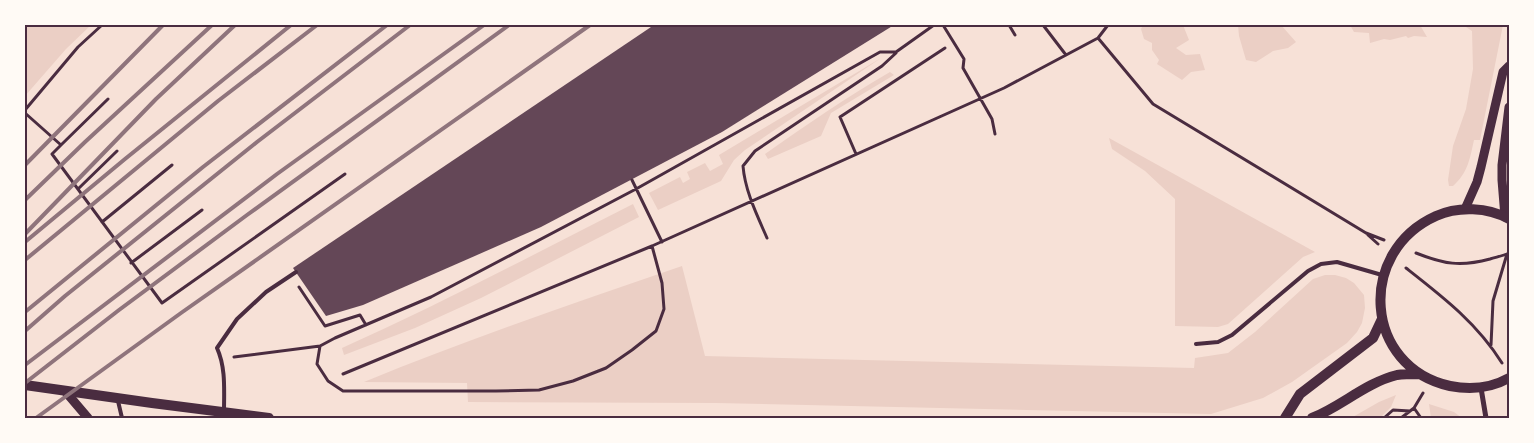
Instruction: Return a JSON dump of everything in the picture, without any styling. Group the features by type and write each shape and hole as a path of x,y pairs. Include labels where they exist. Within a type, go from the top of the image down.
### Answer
{"main road":[{"path":"1507,218 1486,211 1465,209 1442,213 1422,222 1405,236 1391,254 1382,275 1379,297 1382,319 1390,340 1403,359 1420,374 1439,384 1460,388 1481,388 1509,378"},
{"path":"1285,418 1300,394 1373,338 1382,319"},
{"path":"1313,418 1386,378 1420,374"},
{"path":"25,385 269,418"}],"street":[{"path":"1465,209 1477,182 1503,72 1509,66"},
{"path":"1507,218 1502,180 1504,142 1509,107"},
{"path":"1481,388 1486,418"},
{"path":"64,391 88,418"}],"lane":[{"path":"1196,344 1218,342 1232,335 1308,271 1321,264 1337,262 1382,275"},
{"path":"224,413 224,379 221,356 217,348 237,319 266,292 296,272"},
{"path":"118,399 122,418"}],"path":[{"path":"61,145 25,111 78,47 102,25"},
{"path":"767,238 744,178 743,166 755,151 882,66 896,52 934,25"},
{"path":"943,25 964,59 963,68 992,119 995,134"},
{"path":"1009,25 1015,34"},
{"path":"1043,25 1066,55"},
{"path":"344,374 662,242 1004,88 1098,38 1108,25"},
{"path":"1098,38 1153,104 1366,233 1392,243"},
{"path":"856,154 840,117 945,48"},
{"path":"221,356 232,357 320,346 431,297 636,189 880,52 896,52"},
{"path":"108,99 52,154 162,303 344,174"},
{"path":"78,189 117,151"},
{"path":"102,222 172,165"},
{"path":"632,180 662,242"},
{"path":"131,263 202,210"},
{"path":"1366,233 1380,246"},
{"path":"320,346 317,364 328,382 343,391 496,392 539,390 573,381 606,368 656,330 664,309 662,283 652,246"},
{"path":"1410,250 1436,261 1457,265 1483,261 1508,254"},
{"path":"1491,346 1491,320 1494,301 1508,254"},
{"path":"1402,264 1452,304 1491,346 1504,365"},
{"path":"291,275 325,326 360,316 366,325"},
{"path":"1401,418 1414,408"},
{"path":"1384,418 1392,410 1410,411"}],"shaded area":[{"path":"25,25 91,25 66,49 25,96"},
{"path":"1143,25 1183,25 1189,40 1176,48 1186,55 1200,54 1205,70 1191,72 1182,80 1157,64 1159,60 1152,50 1152,43 1144,39 1141,29"},
{"path":"1238,25 1281,25 1296,42 1288,48 1273,51 1256,62 1246,60"},
{"path":"1350,25 1420,25 1427,37 1414,36 1408,38 1406,36 1370,43 1369,33 1354,32"},
{"path":"1463,25 1503,25 1480,140 1474,140 1468,165 1462,176 1453,186 1449,186 1448,180 1453,146 1466,109 1473,69 1472,31"},
{"path":"881,58 745,150 734,160 721,181 658,210 649,193 680,177 683,183 690,179 687,172 705,163 710,171 723,164 719,155"},
{"path":"890,72 894,75 831,113 821,136 768,159 765,154 858,91"},
{"path":"1109,138 1315,252 1303,257 1228,324 1218,327 1175,326 1175,199 1145,171 1112,149"},
{"path":"633,204 639,217 481,298 415,328 344,355 342,348 452,296"},
{"path":"682,266 705,356 1194,368 1195,358 1228,353 1255,332 1313,279 1325,275 1346,278 1354,283 1364,295 1365,308 1362,323 1347,343 1292,382 1263,398 1211,414 716,403 468,402 467,383 364,382 482,336"},
{"path":"1396,395 1391,407 1380,418 1351,418 1379,402"},
{"path":"1429,404 1454,412 1462,418 1431,418"}],"building":[{"path":"654,25 894,25 722,132 541,227 363,305 326,316 293,268"}],"railway":[{"path":"25,165 163,25"},
{"path":"25,200 212,25"},
{"path":"25,234 156,99 235,25"},
{"path":"25,242 291,25"},
{"path":"25,260 218,101 317,25"},
{"path":"25,312 203,167 387,25"},
{"path":"25,331 65,296 257,142 410,25"},
{"path":"25,365 277,174 484,25"},
{"path":"25,383 247,215 509,25"},
{"path":"36,418 181,313 590,25"}]}
